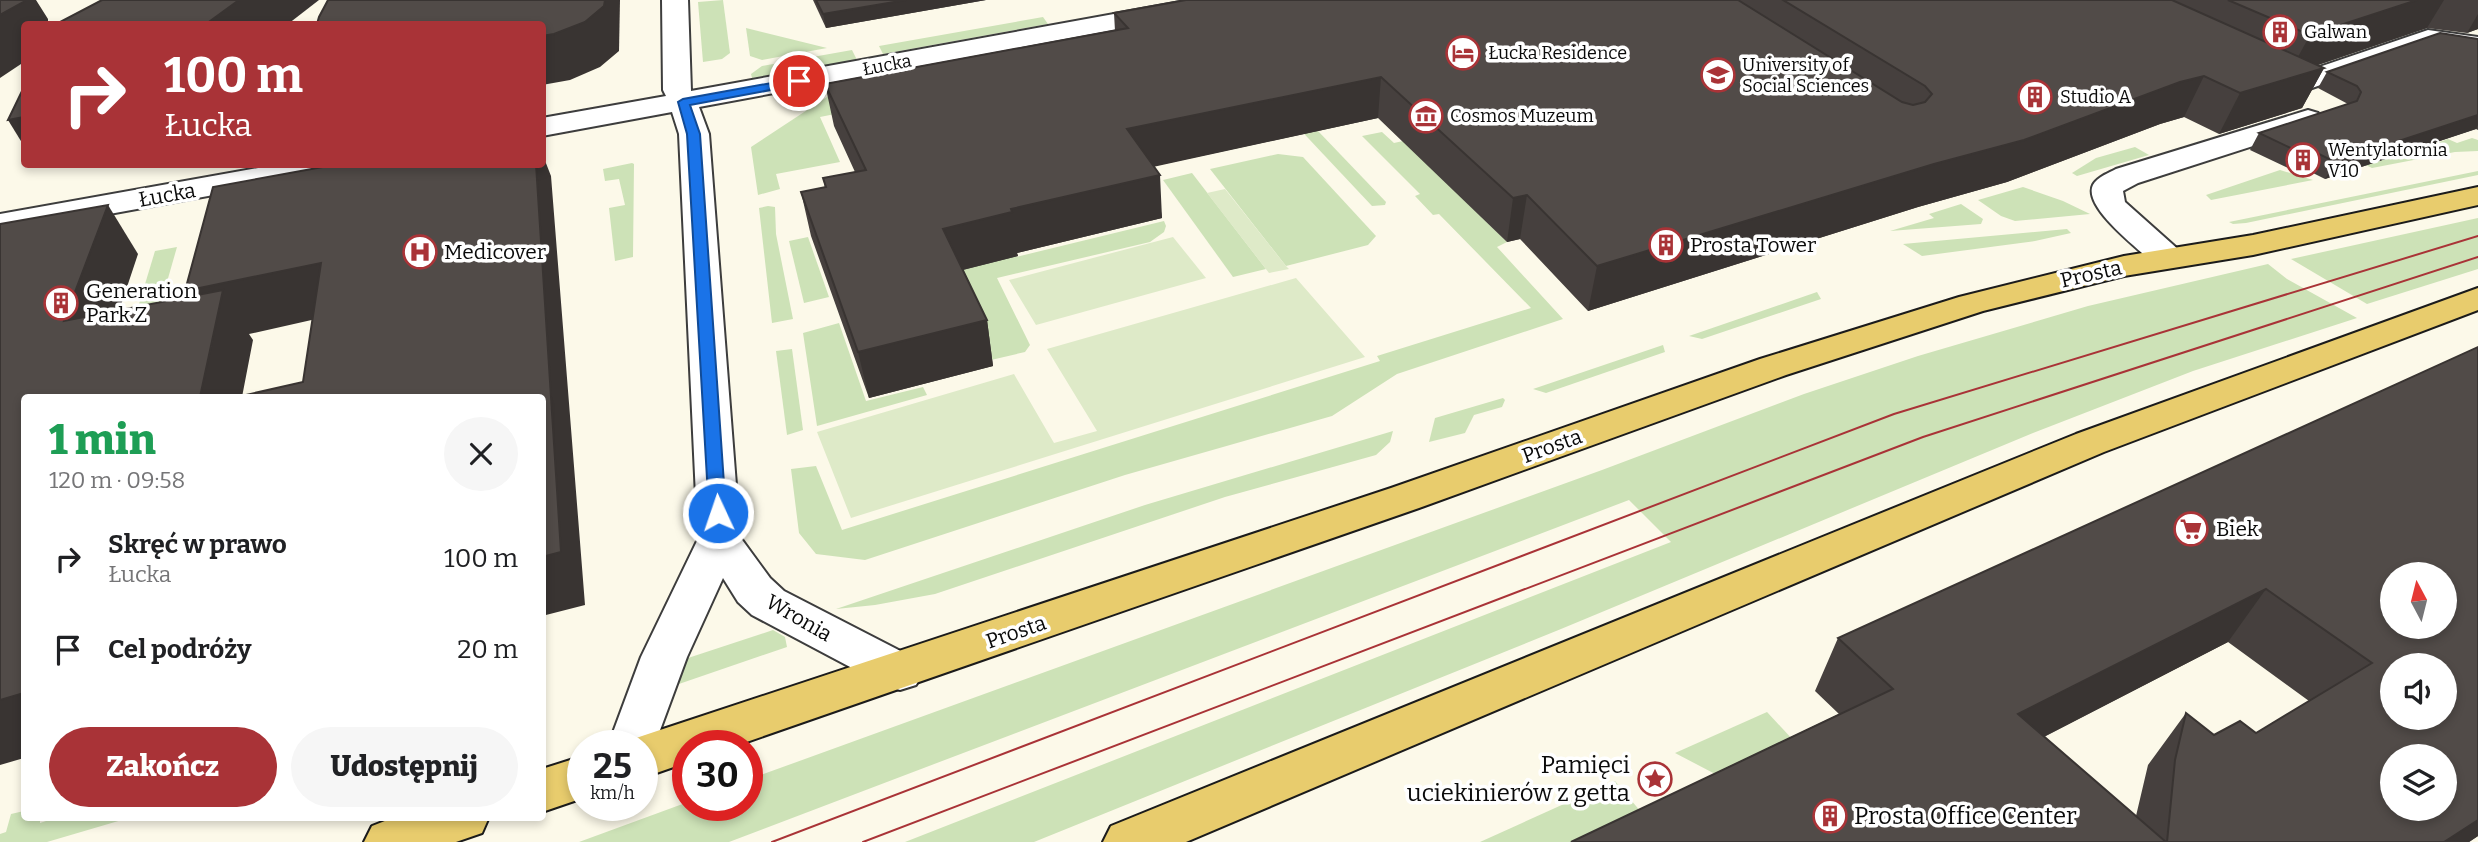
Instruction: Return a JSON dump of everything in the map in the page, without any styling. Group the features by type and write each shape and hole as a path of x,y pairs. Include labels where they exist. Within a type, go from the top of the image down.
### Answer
{"main road":[{"name":"Prosta","path":"658,752 1405,499 1773,367 1971,304 2067,279 2168,258 2284,239 2478,197"},
{"path":"1129,842 2077,448 2478,298"},
{"path":"546,790 567,782"},
{"path":"390,842 452,821"}],"street":[{"path":"638,730 664,657 719,539 694,134 677,90 675,0"},
{"name":"Łucka","path":"546,126 1232,0"},
{"path":"2168,258 2113,208 2107,198 2107,187 2127,176 2335,110 2275,82 2428,38 2478,45"},
{"name":"Łucka","path":"0,224 312,168"},
{"name":"Wronia","path":"719,539 754,590 768,603 900,672"}],"green space":[{"path":"723,0 730,53 722,59 703,62 698,2"},
{"path":"1043,17 1048,24 883,54 879,46"},
{"path":"746,28 827,48 762,60 750,56"},
{"path":"852,50 857,60 752,78 751,74 762,66"},
{"path":"830,95 915,98 820,117 840,162 776,174 780,189 758,195 751,147"},
{"path":"1293,122 1318,131 1386,202 1385,205 1372,206"},
{"path":"1382,132 1394,143 1403,141 1507,242 1497,247 1563,319 1397,374 1332,416 1125,475 865,560 816,554 799,533 791,469 816,466 842,530 1380,361 1377,356 1531,308 1439,214 1433,215 1415,196 1420,194 1362,136"},
{"path":"2307,138 2373,139 2405,154 2448,139 2457,143 2472,138 2478,140 2478,151 2455,152 2372,168"},
{"path":"2135,147 2149,155 2077,176 2072,173 2096,158"},
{"path":"1278,154 1303,157 1376,236 1368,245 1286,266 1210,169"},
{"path":"632,163 633,257 615,261 609,208 625,205 619,179 605,181 603,169"},
{"path":"2280,170 2313,180 2211,200 2206,195"},
{"path":"2478,171 2478,175 2246,223 2229,222"},
{"path":"1192,173 1266,269 1233,277 1163,180"},
{"path":"2023,187 2090,214 2015,221 2001,216 1978,200"},
{"path":"1225,189 1289,269 1269,273 1207,193"},
{"path":"1961,204 1983,219 1981,224 1890,231 1934,218 1929,214"},
{"path":"775,207 776,234 793,319 772,323 759,208"},
{"path":"2478,218 2478,269 2367,304 2291,259"},
{"path":"1164,221 1164,232 1150,242 997,278 1030,345 1025,352 991,360 932,234 1016,257"},
{"path":"2067,229 2071,233 2035,241 1922,256 1903,244"},
{"path":"808,237 829,297 804,303 789,241"},
{"path":"1173,237 1206,278 1036,325 1009,280"},
{"path":"177,247 144,362 120,367 155,251"},
{"path":"2268,264 2287,279 2357,318 2193,371 2033,433 1561,629 1034,842 905,842 1671,542 1629,500 729,842 579,842 636,821 658,821 658,813 672,808 672,821 763,821 763,774 1804,394 1918,356 2088,306"},
{"path":"1296,278 1365,357 851,518 817,432 1014,374 1054,443 1097,431 1047,349"},
{"path":"1817,292 1821,299 1702,339 1689,336"},
{"path":"839,323 866,401 923,387 927,395 817,426 803,333"},
{"path":"1663,345 1665,352 1546,393 1533,389"},
{"path":"792,349 803,430 787,435 776,351"},
{"path":"1503,398 1505,400 1502,407 1474,415 1465,433 1429,442 1435,418"},
{"path":"1393,431 1390,442 1376,455 1225,497 935,594 836,609 1145,505"},
{"path":"773,630 785,637 787,647 676,685 685,659"},
{"path":"1767,712 1794,741 1719,776 1675,753"},
{"path":"1615,781 1641,812 1579,842 1480,842"},
{"path":"21,812 21,821 40,823 118,821 47,842 0,842 0,834 6,832 11,814"}],"building":[{"path":"0,0 25,0 25,1 0,15"},
{"path":"102,0 239,0 210,21 63,21"},
{"path":"328,0 605,0 604,6 585,22 546,35 546,21 318,21"},
{"path":"816,0 906,0 823,14"},
{"path":"1186,0 1738,0 1902,102 1913,105 1925,102 1932,94 1925,86 1783,0 2172,0 2324,68 2240,93 2204,76 2180,82 2024,140 1934,164 1597,266 1527,195 1513,198 1381,77 1127,129 1160,175 1011,209 1012,212 943,229 987,320 858,352 801,192 826,187 823,178 866,170 825,84 1128,28 1114,13"},
{"path":"2228,0 2417,0 2310,35"},
{"path":"2440,33 2478,39 2478,115 2335,162 2307,148 2297,151 2259,133 2357,101 2361,92 2357,86 2327,72"},
{"path":"21,93 21,118 8,120"},
{"path":"317,168 536,168 561,552 546,556 546,394 250,394 303,382 321,263 185,291 213,187"},
{"path":"108,205 64,321 223,290 201,394 21,394 21,694 0,700 0,224"},
{"path":"2478,347 2478,820 2444,842 2167,842 2175,760 2186,713 2214,735 2240,721 2256,733 2372,663 2266,589 2018,714 2166,842 1571,842 1893,689 1838,638"}],"tram line":[{"path":"772,842 1894,414 2478,236"},
{"path":"863,842 1923,437 2478,257"}],"place":[{"name":"Galwan","path":"2280,32"},
{"name":"Łucka Residence","path":"1463,53"},
{"name":"University of Social Sciences","path":"1718,75"},
{"name":"Studio A","path":"2035,97"},
{"name":"Cosmos Muzeum","path":"1426,116"},
{"name":"Wentylatornia V10","path":"2303,160"},
{"name":"Prosta Tower","path":"1666,245"},
{"name":"Medicover","path":"420,252"},
{"name":"Generation Park Z","path":"61,303"},
{"name":"Biek","path":"2191,529"},
{"name":"Pamięci uciekinierów z getta","path":"1655,779"},
{"name":"Prosta Office Center","path":"1830,816"}],"route":[{"path":"718,513 694,134 683,102 799,81"}]}
